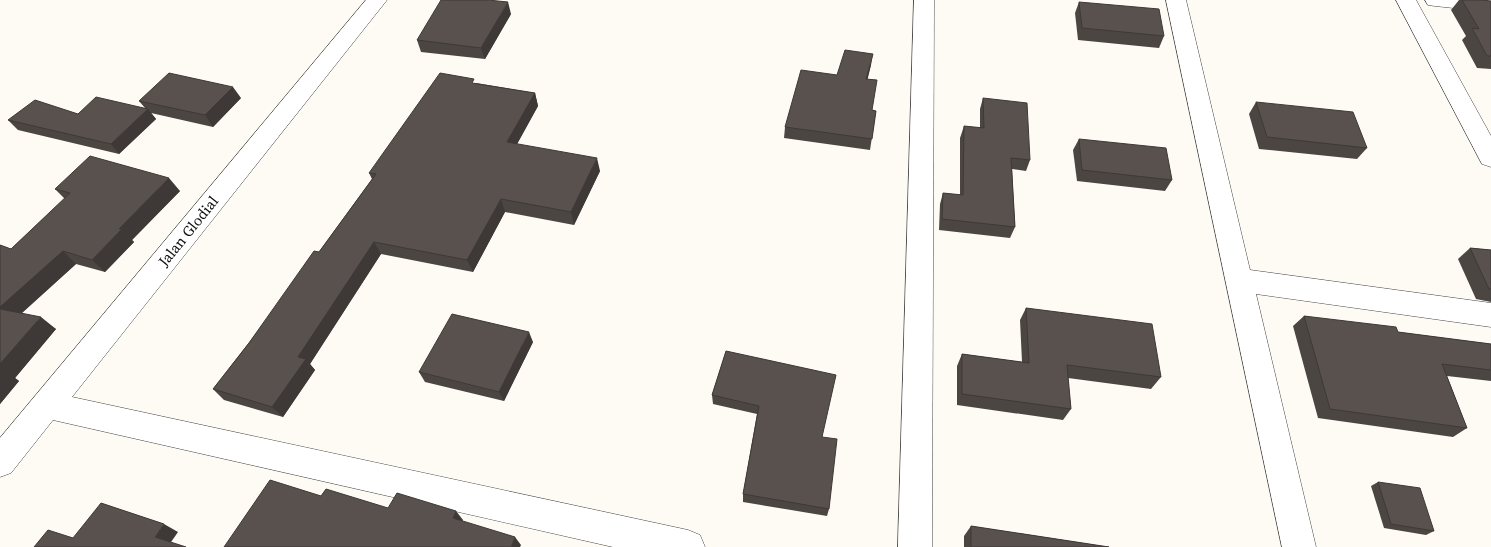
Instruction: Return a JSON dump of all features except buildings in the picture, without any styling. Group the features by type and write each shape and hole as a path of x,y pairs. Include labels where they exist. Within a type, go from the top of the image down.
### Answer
{"street":[{"name":"Jalan Glodial","path":"0,462 377,0"},
{"path":"915,547 924,0"},
{"path":"1176,0 1299,547"},
{"path":"1406,0 1491,158"},
{"path":"1435,0 1491,6"},
{"path":"1239,280 1491,315"},
{"path":"47,405 688,547"}]}
